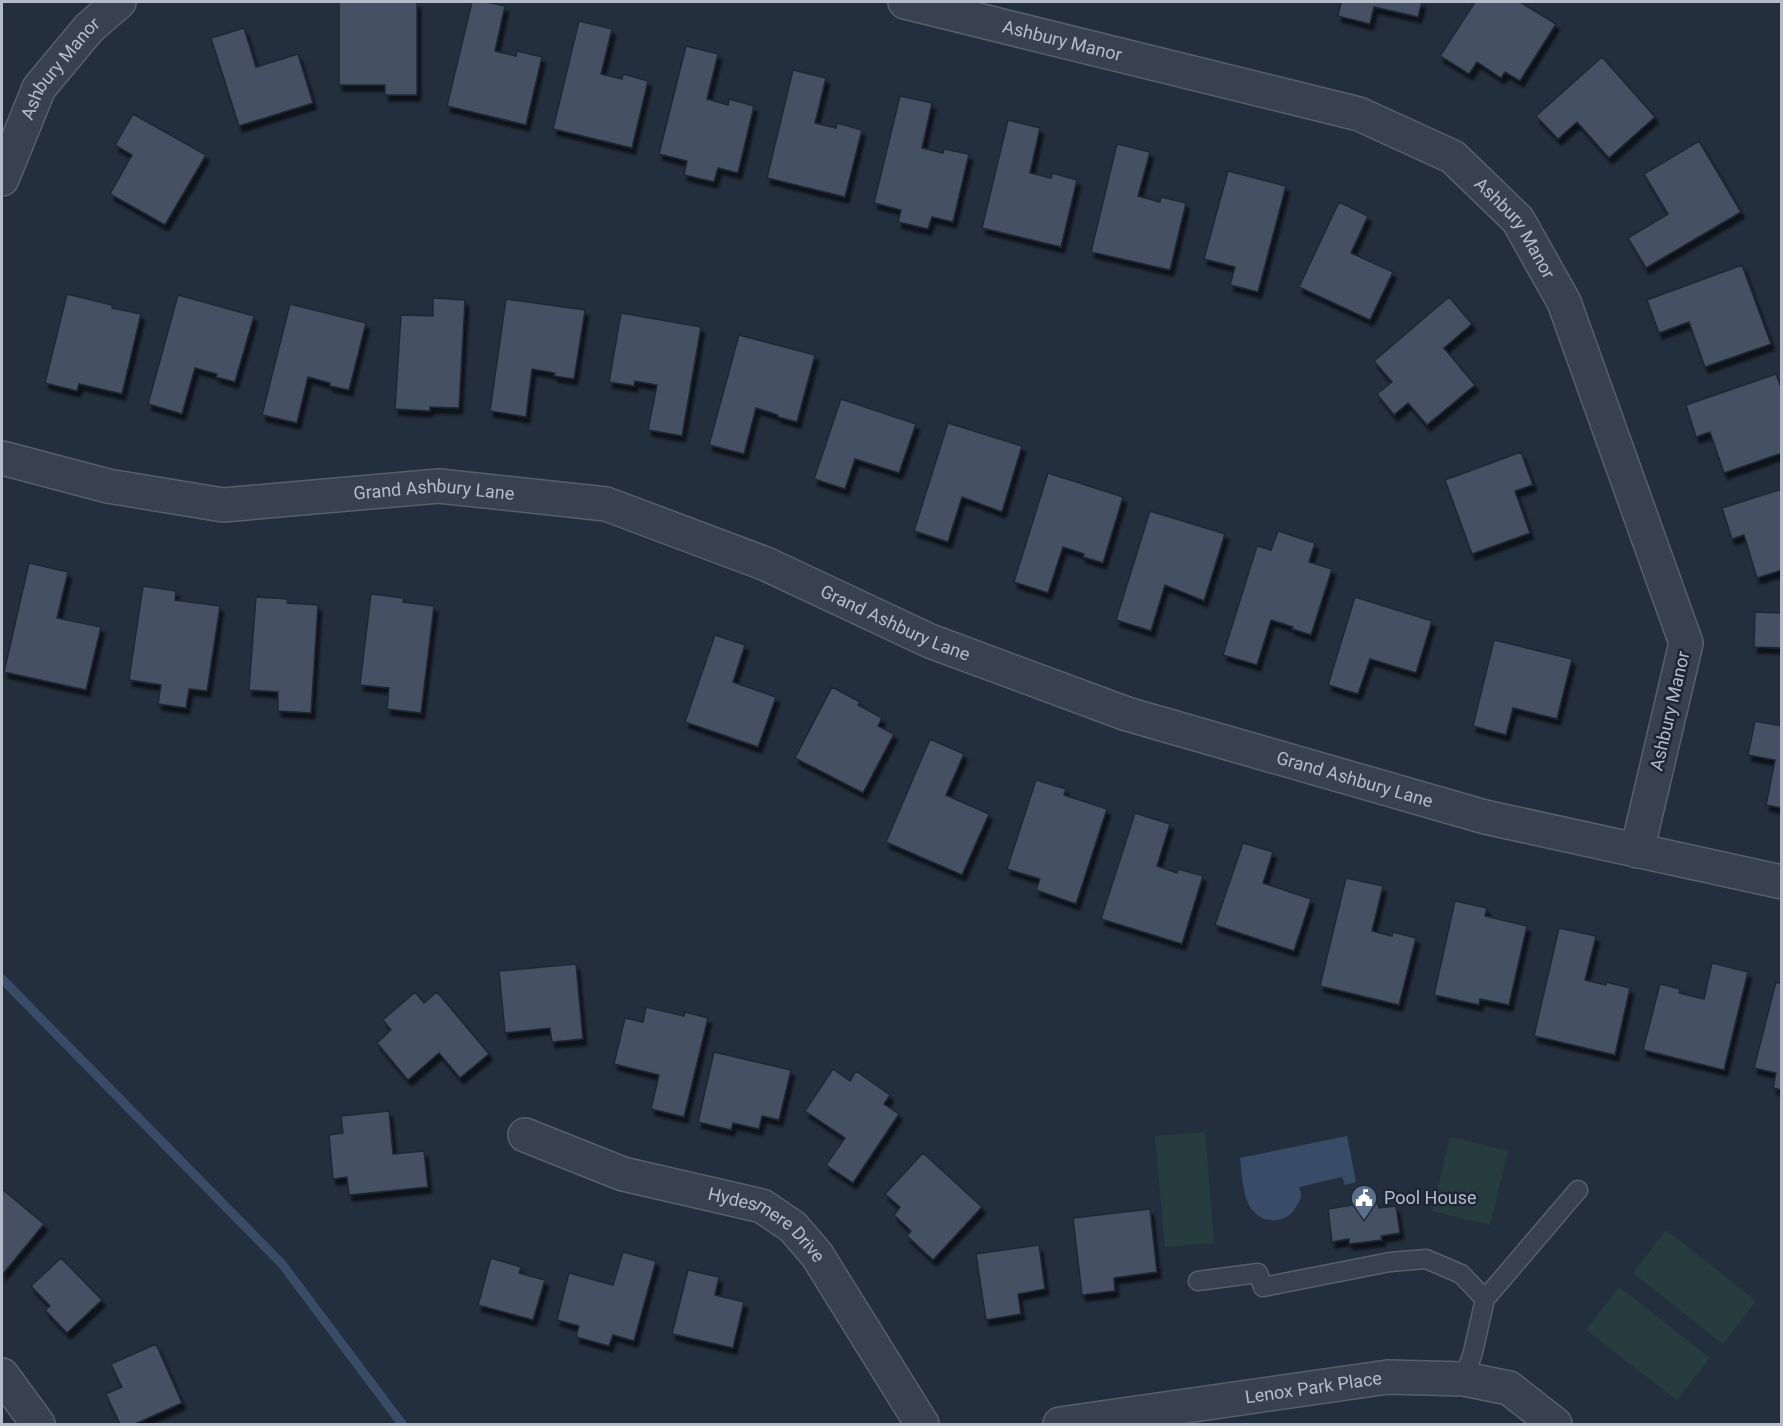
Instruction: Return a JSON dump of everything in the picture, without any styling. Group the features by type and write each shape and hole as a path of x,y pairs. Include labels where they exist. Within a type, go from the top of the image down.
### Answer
{"street":[{"name":"Ashbury Manor","path":"2,179 39,88 89,28 119,2"},
{"name":"Ashbury Manor","path":"905,2 1359,114 1453,157 1518,220 1564,302 1686,643 1637,851"},
{"name":"Grand Ashbury Lane","path":"2,458 108,486 223,505 439,486 606,504 766,564 930,641 1127,714 1485,817 1782,882"},
{"name":"Hydesmere Drive","path":"525,1135 623,1174 762,1206 793,1227 817,1255 922,1425"},
{"path":"2,1375 39,1425"},
{"name":"Lenox Park Place","path":"1060,1425 1156,1418 1388,1377 1464,1379 1509,1388 1555,1425"}],"lane":[{"path":"1464,1379 1473,1352 1485,1299 1578,1190"},
{"path":"1198,1281 1258,1272 1263,1287 1390,1262 1426,1259 1461,1274 1485,1299"}],"green space":[{"path":"1205,1132 1214,1243 1165,1247 1155,1136"},
{"path":"1450,1137 1508,1151 1490,1225 1432,1211"},
{"path":"1666,1230 1756,1301 1723,1344 1633,1273"},
{"path":"1619,1287 1710,1358 1677,1400 1586,1330"}],"water":[{"path":"1347,1136 1356,1182 1345,1185 1342,1177 1299,1187 1301,1198 1295,1209 1278,1220 1264,1219 1253,1211 1245,1194 1240,1158"}],"building":[{"path":"339,2 417,2 417,95 385,95 385,85 339,85"},
{"path":"472,2 487,2 505,6 495,51 516,56 517,51 542,57 526,125 447,106"},
{"path":"1341,2 1422,2 1418,17 1374,7 1370,24 1338,16"},
{"path":"1475,2 1520,2 1556,24 1520,81 1505,72 1501,78 1477,62 1469,74 1440,56"},
{"path":"579,21 612,29 601,74 622,79 623,74 648,81 632,148 553,129"},
{"path":"244,28 256,67 298,54 313,103 239,126 211,38"},
{"path":"686,46 718,54 707,99 728,105 729,99 754,106 738,173 718,168 714,182 684,175 687,161 659,154"},
{"path":"1602,57 1655,117 1609,158 1577,122 1558,139 1536,116"},
{"path":"793,70 826,78 815,123 836,128 837,123 862,130 845,197 767,178"},
{"path":"900,96 932,103 922,148 943,153 944,149 969,154 953,222 932,217 928,229 898,222 901,210 874,203"},
{"path":"133,114 206,155 165,225 110,194 132,155 115,145"},
{"path":"1008,120 1040,128 1030,173 1051,178 1052,173 1077,180 1061,247 982,228"},
{"path":"1699,141 1741,212 1646,268 1628,238 1668,214 1644,174"},
{"path":"1117,144 1150,152 1138,196 1160,202 1161,197 1186,203 1170,270 1091,252"},
{"path":"1228,171 1286,186 1258,292 1230,285 1235,267 1204,259"},
{"path":"1339,202 1368,216 1351,253 1393,272 1370,320 1299,287"},
{"path":"1742,265 1771,344 1705,367 1689,322 1659,333 1647,300"},
{"path":"67,294 141,314 122,394 79,384 77,391 45,383"},
{"path":"178,295 254,316 235,382 195,368 182,414 148,404"},
{"path":"1449,297 1472,324 1444,348 1475,385 1427,425 1408,403 1394,415 1377,394 1392,382 1374,361"},
{"path":"433,298 465,300 459,408 430,407 430,411 395,409 401,315 433,316"},
{"path":"506,299 585,310 574,379 532,369 526,417 490,411"},
{"path":"290,304 366,323 349,390 330,386 330,383 308,377 297,423 262,415"},
{"path":"621,313 701,327 682,436 648,430 657,385 635,381 634,386 609,382"},
{"path":"739,335 815,355 797,422 756,408 744,454 709,445"},
{"path":"1776,374 1782,390 1782,453 1724,473 1710,432 1696,437 1686,405"},
{"path":"841,399 916,424 899,473 855,459 845,489 814,479"},
{"path":"948,423 1022,446 1002,512 962,497 948,542 914,531"},
{"path":"1521,452 1533,485 1515,491 1530,533 1472,554 1445,480"},
{"path":"1048,473 1123,497 1103,563 1083,557 1084,554 1063,547 1048,593 1014,582"},
{"path":"1782,489 1782,570 1757,578 1744,535 1732,539 1722,508"},
{"path":"1150,511 1225,534 1204,601 1165,585 1151,631 1116,620"},
{"path":"1278,531 1315,543 1309,562 1332,569 1311,635 1271,620 1257,665 1223,655 1257,546 1271,550"},
{"path":"29,563 68,572 57,618 101,627 86,690 4,672"},
{"path":"143,586 176,591 175,600 220,606 207,691 189,689 186,708 158,704 161,685 129,680"},
{"path":"371,594 404,598 403,602 434,606 421,713 387,709 389,688 360,685"},
{"path":"256,597 288,599 287,603 318,605 311,713 278,711 278,692 249,690"},
{"path":"1355,597 1432,621 1416,673 1370,659 1358,694 1328,685"},
{"path":"1755,612 1782,613 1782,648 1754,647"},
{"path":"715,635 745,645 733,682 776,697 758,747 685,722"},
{"path":"1494,640 1572,659 1557,719 1513,708 1506,735 1473,726"},
{"path":"832,687 860,702 858,705 882,718 878,726 894,734 863,793 795,758"},
{"path":"1755,721 1782,726 1782,808 1766,805 1775,760 1748,755"},
{"path":"930,739 964,754 946,795 989,814 962,875 886,842"},
{"path":"1036,780 1066,789 1064,795 1107,809 1076,904 1036,890 1040,879 1007,869"},
{"path":"1135,813 1170,824 1157,866 1177,873 1178,869 1203,876 1182,944 1101,919"},
{"path":"1243,843 1273,852 1263,883 1311,899 1294,951 1215,925"},
{"path":"1346,878 1383,886 1372,931 1392,936 1393,932 1416,938 1399,1005 1320,986"},
{"path":"1455,901 1487,908 1485,916 1527,926 1509,1005 1480,999 1479,1005 1434,995"},
{"path":"1559,928 1596,936 1585,980 1630,988 1615,1055 1534,1036"},
{"path":"1712,963 1748,972 1724,1070 1643,1050 1660,984 1680,989 1679,993 1704,999"},
{"path":"576,964 583,1039 552,1042 550,1028 505,1033 499,971"},
{"path":"1776,982 1782,984 1782,1090 1773,1088 1776,1073 1754,1068"},
{"path":"415,992 424,1003 437,992 489,1054 460,1078 439,1053 408,1080 377,1043 391,1030 383,1020"},
{"path":"646,1007 684,1016 685,1012 708,1018 684,1117 651,1109 659,1075 614,1064 625,1018 643,1022"},
{"path":"714,1052 791,1070 779,1120 762,1116 759,1129 733,1123 731,1130 698,1122"},
{"path":"833,1069 850,1081 856,1071 890,1095 884,1104 899,1114 853,1183 826,1165 845,1138 805,1111"},
{"path":"389,1111 393,1154 424,1151 428,1187 349,1195 347,1177 333,1179 329,1135 343,1133 341,1116"},
{"path":"923,1153 982,1207 933,1260 907,1236 911,1231 894,1215 900,1207 885,1194"},
{"path":"2,1189 44,1224 2,1275"},
{"name":"Pool House","path":"1376,1201 1379,1208 1396,1206 1400,1233 1381,1236 1382,1240 1349,1244 1349,1239 1332,1242 1328,1209"},
{"path":"1150,1209 1157,1272 1114,1278 1115,1291 1082,1295 1073,1218"},
{"path":"1039,1245 1045,1289 1018,1294 1021,1314 986,1320 976,1254"},
{"path":"623,1252 656,1261 634,1341 613,1335 609,1346 576,1337 579,1326 557,1320 569,1273 613,1285"},
{"path":"61,1258 102,1300 67,1333 45,1310 50,1306 31,1286"},
{"path":"491,1258 521,1267 519,1273 545,1280 533,1320 478,1305"},
{"path":"688,1270 719,1277 715,1295 744,1302 733,1348 672,1334"},
{"path":"156,1344 182,1403 135,1424 120,1424 106,1394 122,1387 111,1364"}],"waterway":[{"path":"2,979 282,1264 402,1424"}],"place":[{"name":"Pool House","path":"1364,1221"}]}
